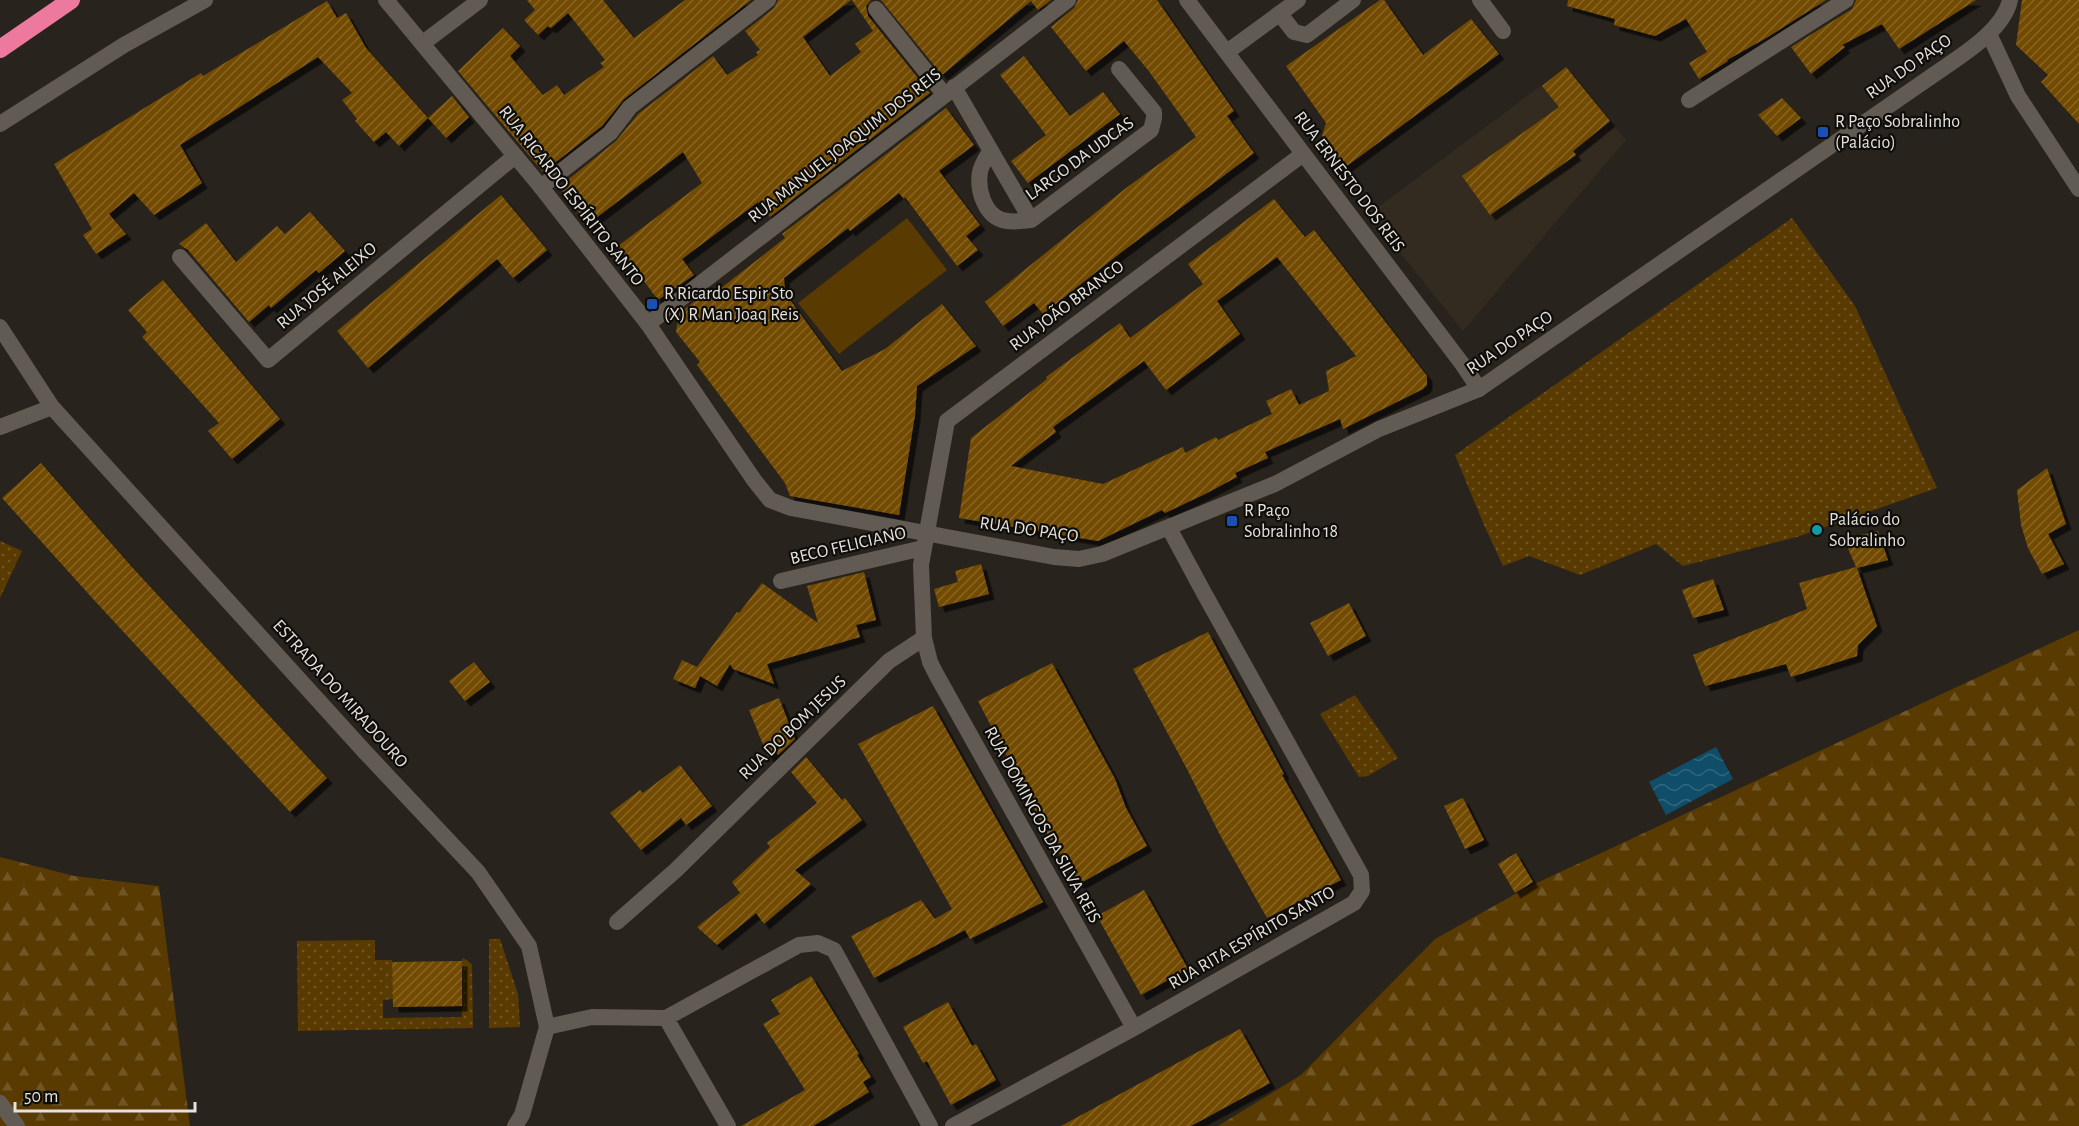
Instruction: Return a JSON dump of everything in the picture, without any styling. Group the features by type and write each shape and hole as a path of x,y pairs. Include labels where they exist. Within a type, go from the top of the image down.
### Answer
{"highway":[{"path":"0,49 71,0"}],"street":[{"path":"0,124 124,45 206,0"},
{"name":"RUA RICARDO ESPÍRITO SANTO","path":"386,0 541,187 648,324 770,500 791,508 924,541"},
{"path":"423,43 480,0"},
{"path":"541,187 610,133 630,107 768,0"},
{"name":"RUA MANUEL JOAQUIM DOS REIS","path":"648,324 1068,0"},
{"name":"RUA ERNESTO DOS REIS","path":"1187,0 1479,389"},
{"path":"1227,52 1298,0"},
{"path":"1280,14 1294,32 1307,35 1353,0"},
{"path":"1480,0 1503,31"},
{"path":"1689,100 1846,0"},
{"name":"RUA DO PAÇO","path":"924,541 1079,559 1102,554 1275,484 1379,429 1479,389 1929,78 1989,34 2002,20 2010,0"},
{"name":"LARGO DA UDCAS","path":"876,9 949,90 990,151 1030,220"},
{"path":"1989,34 2018,96 2079,189"},
{"name":"LARGO DA UDCAS","path":"990,151 980,170 981,197 1000,220 1013,222 1030,220 1151,130 1154,112 1119,69"},
{"name":"RUA JOÃO BRANCO","path":"924,541 947,421 1303,154"},
{"name":"RUA JOSÉ ALEIXO","path":"180,257 268,360 515,156"},
{"name":"ESTRADA DO MIRADOURO","path":"0,327 51,407 365,752 478,872 529,946 547,1027 522,1115 515,1126"},
{"path":"0,427 51,407"},
{"name":"RUA RITA ESPÍRITO SANTO","path":"953,1126 1134,1028 1354,903 1362,891 1362,875 1203,593 1169,528"},
{"path":"924,541 921,565 924,638"},
{"name":"BECO FELICIANO","path":"781,581 924,541"},
{"name":"RUA DOMINGOS DA SILVA REIS","path":"924,638 930,662 936,674 1134,1028"},
{"name":"RUA DO BOM JESUS","path":"616,922 676,870 889,661 924,638"},
{"path":"547,1027 592,1017 666,1018 799,945 808,943 827,946 834,950 930,1126"},
{"path":"666,1018 728,1126"},
{"path":"0,1103 17,1126"}],"shaded area":[{"path":"1566,67 1626,140 1463,331 1369,214"}],"green space":[{"path":"907,218 947,270 839,354 798,303"},
{"path":"1792,218 1855,306 1937,488 1797,537 1683,566 1656,544 1580,575 1529,556 1503,566 1455,455"},
{"path":"0,541 22,551 0,598"},
{"path":"2079,630 2079,1126 1218,1126 1301,1075 1435,939 1526,888"},
{"path":"1355,695 1398,758 1368,776 1359,777 1320,714"},
{"path":"0,857 74,876 159,886 190,1126 0,1126"},
{"path":"489,939 500,939 518,994 520,1027 489,1028"},
{"path":"375,940 375,960 392,960 393,999 383,1000 383,1018 462,1017 462,958 472,965 473,1028 298,1031 297,941"}],"water":[{"path":"1716,747 1733,779 1666,815 1649,782"}],"building":[{"path":"527,0 603,0 634,38 685,0 751,0 624,99 602,126 543,172 458,71 503,28 520,46 510,56 543,95 557,85 564,95 604,67 600,63 605,60 568,13 551,28 548,26 538,35 524,20 535,10"},
{"path":"778,0 851,0 803,37 830,76 861,52 855,44 873,31 852,0 871,0 866,6 868,16 930,93 770,217 758,202 682,259 694,275 658,300 618,246 702,183 683,152 588,224 559,187 616,141 638,114 713,56 727,75 758,55 756,52 760,50 745,31 774,8"},
{"path":"881,0 1051,0 1038,10 1031,1 942,75"},
{"path":"1078,0 1157,0 1234,111 1227,116 1254,153 1043,314 1034,303 1003,326 985,302 1126,188 1196,137 1124,41 1086,71 1051,27 1074,8"},
{"path":"1380,0 1384,0 1423,55 1471,19 1499,54 1344,168 1322,136 1326,123 1286,66"},
{"path":"1568,0 1826,0 1699,79 1689,63 1707,52 1686,19 1655,36 1614,25 1615,19 1567,6"},
{"path":"1856,0 1976,0 1899,49 1882,24 1842,45 1845,47 1811,74 1791,47 1852,9"},
{"path":"2022,0 2079,0 2079,124 2041,82 2048,75 2016,45"},
{"path":"327,1 337,18 346,13 366,48 428,118 399,146 386,132 374,142 355,121 357,119 342,100 352,93 318,57 180,145 202,183 154,215 134,193 109,214 126,234 96,254 83,235 92,229 54,164 201,73 203,76"},
{"path":"1024,56 1070,116 1103,92 1120,114 1028,183 1011,161 1046,135 1000,75"},
{"path":"1566,67 1610,121 1573,151 1576,155 1490,215 1462,176 1559,107 1542,86"},
{"path":"452,96 469,117 446,138 428,118"},
{"path":"1782,98 1801,118 1777,136 1758,115"},
{"path":"946,108 974,145 939,171 980,225 966,236 978,250 957,266 905,197 904,199 899,193 850,231 848,228 784,278 785,293 842,371 885,349 942,304 976,346 917,386 915,415 899,515 790,496 785,483 697,365 700,362 676,332 679,313 706,293 709,297 725,285 785,238 782,234"},
{"path":"501,195 547,250 513,278 497,259 368,368 337,331"},
{"path":"1274,199 1305,237 1314,230 1427,376 1427,385 1343,429 1340,419 1265,452 1268,458 1235,473 1237,477 1165,513 1162,510 1098,541 959,518 971,438 1047,379 1046,377 1120,323 1130,338 1203,284 1188,264","holes":["1277,257 1356,356 1326,371 1329,391 1299,405 1291,389 1266,401 1272,414 1218,440 1216,437 1185,453 1183,447 1103,484 1011,466 1056,432 1053,427 1144,361 1166,390 1240,334 1217,301"]},
{"path":"310,212 345,251 319,273 316,270 271,308 269,305 249,322 188,250 179,244 206,223 236,262 277,226 285,234"},
{"path":"163,280 280,419 232,459 208,431 219,423 142,337 147,332 128,310"},
{"path":"41,463 131,566 327,778 290,812 2,498"},
{"path":"2047,468 2066,524 2048,534 2064,564 2042,574 2028,548 2021,525 2017,490"},
{"name":"Palácio do Sobralinho","path":"1878,531 1888,560 1857,568 1877,626 1858,645 1857,656 1791,677 1786,664 1705,686 1693,655 1807,609 1799,583 1856,567 1844,539"},
{"path":"981,564 989,594 939,607 934,589 958,582 955,571"},
{"path":"864,572 876,620 856,625 860,637 767,664 774,684 733,669 730,664 717,686 700,676 695,688 673,679 682,660 697,667 737,612 739,613 762,583 818,623 807,586"},
{"path":"1713,579 1724,610 1693,618 1682,590"},
{"path":"1349,603 1366,636 1328,656 1310,623"},
{"path":"1208,632 1284,774 1282,775 1341,880 1267,918 1220,835 1133,669"},
{"path":"474,662 490,682 465,701 449,681"},
{"path":"1052,663 1115,779 1126,808 1147,846 1079,884 1050,839 978,701"},
{"path":"779,698 795,739 778,755 775,752 768,757 749,710"},
{"path":"933,706 1043,902 970,939 965,930 874,978 851,936 921,900 935,919 952,909 858,744"},
{"path":"806,757 842,800 845,798 862,820 795,870 811,884 764,924 756,913 717,945 697,927 740,893 732,882 770,847 767,843 817,803 791,772"},
{"path":"680,765 712,806 686,825 681,818 641,850 610,813 640,790 643,793"},
{"path":"1463,798 1484,840 1465,849 1444,806"},
{"path":"1516,853 1533,882 1515,893 1498,864"},
{"path":"1144,890 1188,969 1141,995 1097,916"},
{"path":"462,961 462,1006 393,1007 392,962"},
{"path":"811,976 871,1077 863,1082 869,1092 813,1126 741,1126 805,1090 763,1024 780,1014 771,1000"},
{"path":"948,1002 972,1046 976,1044 996,1080 951,1105 927,1061 923,1063 903,1027"},
{"path":"1240,1029 1270,1083 1191,1126 1061,1126"}],"place":[{"name":"R Paço Sobralinho (Palácio)","path":"1823,132"},
{"name":"R Ricardo Espir Sto (X) R Man Joaq Reis","path":"652,304"},
{"name":"R Paço Sobralinho 18","path":"1232,521"},
{"name":"Palácio do Sobralinho","path":"1817,530"}]}
